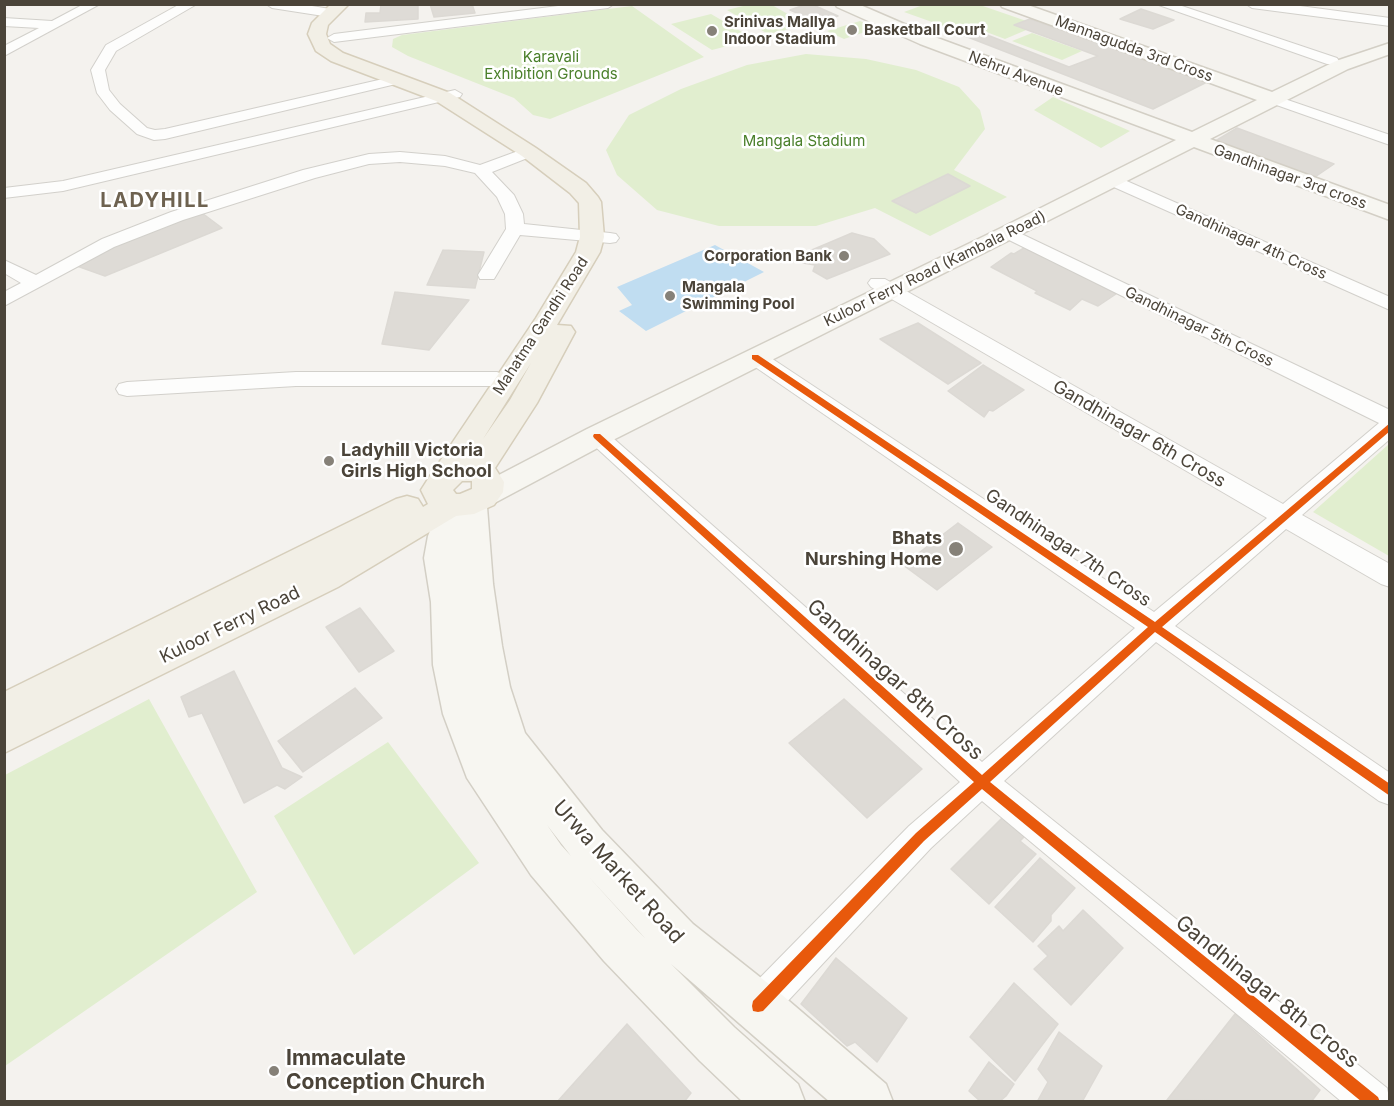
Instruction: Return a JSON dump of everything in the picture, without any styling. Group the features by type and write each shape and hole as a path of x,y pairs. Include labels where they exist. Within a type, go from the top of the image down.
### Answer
{"main road":[{"path":"334,38 334,27 347,11 357,4"},
{"name":"Nehru Avenue","path":"843,4 926,40 1185,138"},
{"path":"860,12 882,4"},
{"name":"Mannagudda 3rd Cross","path":"1008,4 1266,97"},
{"name":"Mahatma Gandhi Road","path":"335,9 320,23 316,34 322,47 337,57 396,80 449,95 578,188 590,202 601,237 596,271 523,403 463,490"},
{"name":"Mahatma Gandhi Road","path":"334,38 352,56 449,95 559,158 599,188 609,204 612,218 601,237 588,252 548,319 504,383 463,490"},
{"name":"Kuloor Ferry Road (Kambala Road)","path":"463,490 884,287 1185,138 1332,61 1389,39"},
{"name":"Kuloor Ferry Road (Kambala Road)","path":"1266,97 1389,48"},
{"name":"Kuloor Ferry Road (Kambala Road)","path":"463,490 597,436 755,357 884,287 1009,233 1113,180 1185,138"},
{"name":"Gandhinagar 3rd cross","path":"1185,138 1389,213"},
{"path":"463,490 444,536 441,558 448,602 451,665 462,714 481,765 546,860 620,945 717,1044 780,1101"},
{"name":"Kuloor Ferry Road","path":"4,710 412,504 463,490"},
{"name":"Kuloor Ferry Road","path":"4,736 326,578 463,490"},
{"name":"Urwa Market Road","path":"463,490 491,687 508,742 579,835 677,940 868,1101"},
{"path":"546,860 579,835"}],"street":[{"path":"5,51 94,4"},
{"path":"191,4 129,36 111,48 100,62 98,70 102,90 115,107 142,131 154,135 165,134 396,80"},
{"path":"272,4 335,9"},
{"path":"334,38 608,4"},
{"path":"1162,4 1332,61"},
{"path":"1252,4 1389,22"},
{"path":"4,22 54,25"},
{"path":"4,193 63,186 449,95"},
{"path":"1266,97 1389,140"},
{"path":"4,300 108,243 177,216 309,174 369,159 400,157 445,161 481,170 529,152"},
{"path":"481,170 508,201 514,214 515,230 487,275"},
{"name":"Gandhinagar 4th Cross","path":"1113,180 1389,304"},
{"path":"515,230 601,237"},
{"name":"Gandhinagar 5th Cross","path":"1009,233 1389,419"},
{"path":"4,265 34,282"},
{"name":"Gandhinagar 6th Cross","path":"884,287 1389,576"},
{"name":"Gandhinagar 7th Cross","path":"755,357 1155,627 1389,791"},
{"path":"127,389 296,379 497,379 504,383"},
{"path":"758,1006 920,837 1155,627 1389,426"},
{"name":"Gandhinagar 8th Cross","path":"597,436 982,782 1373,1101"}],"green space":[{"path":"751,4 772,5 807,25 768,34 727,10"},
{"path":"923,5 980,5 1038,25 1005,39 973,27 960,32 904,12"},
{"name":"Karavali Exhibition Grounds","path":"632,6 704,57 550,119 533,115 514,98 408,56 392,47 393,39 402,35"},
{"name":"Srinivas Mallya Indoor Stadium","path":"711,14 754,39 712,50 671,24"},
{"name":"Basketball Court","path":"860,21 877,28 844,39 827,31"},
{"path":"1032,33 1082,51 1062,60 1012,41"},
{"name":"Mangala Stadium","path":"806,54 866,59 916,70 959,87 980,110 985,129 954,170 1007,197 930,236 875,208 816,226 719,226 657,210 617,175 606,150 629,115 681,89 747,65"},
{"path":"1053,97 1130,131 1101,148 1034,110"},
{"path":"1389,444 1389,556 1313,512"},
{"path":"149,699 257,892 5,1066 5,775"},
{"path":"388,742 479,863 354,955 274,816"}],"water":[{"name":"Mangala Swimming Pool","path":"715,245 764,272 646,331 619,311 632,305 617,287"}],"building":[{"path":"381,4 418,4 418,19 365,22 366,13 380,13"},
{"path":"430,4 472,4 475,13 434,17"},
{"path":"807,4 838,16 818,22 790,10"},
{"path":"1141,9 1174,20 1153,29 1120,19"},
{"path":"1030,19 1207,82 1153,109 965,36 977,31 1069,67 1098,56 1014,25"},
{"path":"1237,128 1334,164 1312,179 1212,143"},
{"path":"948,174 970,186 916,213 892,201"},
{"path":"198,210 222,228 105,276 77,266 93,250"},
{"name":"Corporation Bank","path":"852,233 874,239 890,254 827,279 813,271 815,265 803,263 804,257 800,255"},
{"path":"1024,248 1107,284 1103,287 1116,294 1098,306 1082,299 1070,310 1035,293 1037,291 991,267 1011,253 1014,254"},
{"path":"443,250 484,252 475,288 427,285"},
{"path":"395,292 469,300 429,350 382,344"},
{"path":"918,323 981,363 948,384 880,339"},
{"path":"983,365 1024,390 993,411 989,410 984,417 948,391"},
{"path":"958,523 992,547 937,590 903,565"},
{"path":"360,608 394,651 359,672 326,627"},
{"path":"234,671 282,768 302,777 285,789 277,785 244,803 202,713 189,717 181,697"},
{"path":"355,688 382,718 303,772 278,741"},
{"path":"844,699 922,769 867,818 789,743"},
{"path":"1006,814 1028,833 1020,841 1036,854 989,904 951,869"},
{"path":"1040,858 1075,888 1051,915 1051,921 1033,942 995,907"},
{"path":"1083,910 1123,948 1071,1005 1034,969 1048,956 1038,946 1059,926 1063,931"},
{"path":"836,958 907,1018 877,1062 855,1042 847,1046 801,1004"},
{"path":"1014,983 1058,1024 1015,1081 970,1037"},
{"path":"1235,1014 1320,1090 1311,1102 1167,1100"},
{"path":"627,1024 691,1093 684,1102 557,1102"},
{"path":"1059,1032 1102,1066 1082,1102 1037,1102 1048,1082 1038,1069"},
{"path":"989,1062 1014,1084 999,1102 981,1102 969,1091"}],"cycle path":[{"path":"755,357 1155,627 1390,791"},
{"path":"758,1006 920,837 1155,627 1390,426"},
{"path":"597,436 982,782 1373,1102"}],"place":[{"name":"Basketball Court","path":"852,30"},
{"name":"Srinivas Mallya Indoor Stadium","path":"712,31"},
{"name":"Corporation Bank","path":"844,256"},
{"name":"Mangala Swimming Pool","path":"670,296"},
{"name":"Ladyhill Victoria Girls High School","path":"329,461"},
{"name":"Bhats Nurshing Home","path":"956,549"},
{"name":"Immaculate Conception Church","path":"274,1071"}],"district":[{"name":"LADYHILL","path":"155,201"}]}
